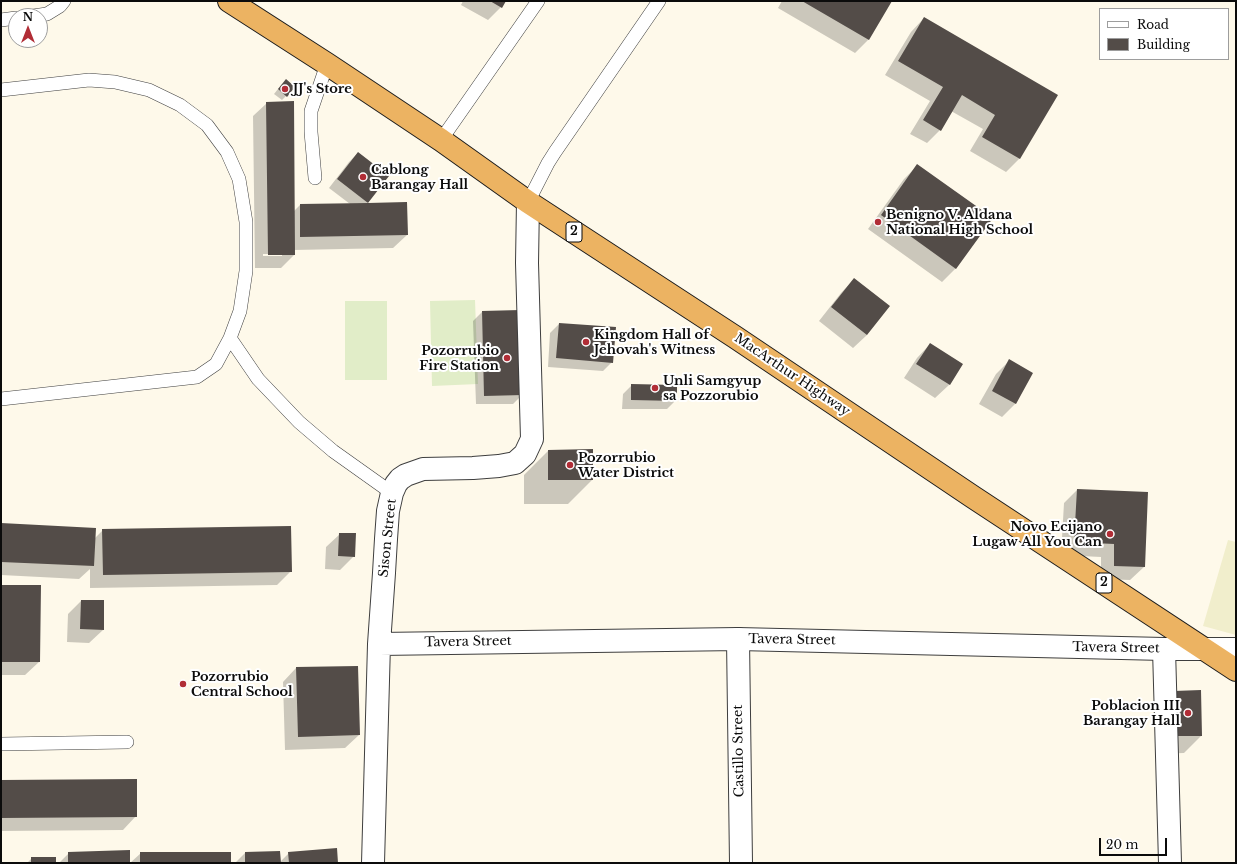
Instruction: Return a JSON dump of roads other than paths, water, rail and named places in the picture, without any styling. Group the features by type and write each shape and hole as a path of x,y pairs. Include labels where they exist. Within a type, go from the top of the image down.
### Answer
{"highway":[{"name":"MacArthur Highway","path":"229,1 441,140 528,202 735,337 973,497 1236,670"}],"street":[{"name":"Sison Street","path":"373,863 378,644 387,525 392,493 400,479 406,475 423,469 499,466 515,463 525,454 532,439 527,262 528,202"},
{"name":"Tavera Street","path":"378,644 738,639 1206,650 1236,649"},
{"name":"Castillo Street","path":"738,639 741,863"},
{"path":"1164,649 1170,863"}],"lane":[{"path":"48,13 60,6 64,1"},
{"path":"441,140 538,1"},
{"path":"528,202 555,152 659,1"},
{"path":"315,178 311,132 311,111 327,64"},
{"path":"1,90 89,80 115,82 149,90 180,105 207,125 228,152 239,179 246,222 246,271 240,311 230,338 216,364 197,377 1,399"},
{"path":"230,338 258,379 299,422 333,451 392,493"},
{"path":"1,744 127,742"}],"place":[{"name":"JJ's Store","path":"285,89"},
{"name":"Cablong Barangay Hall","path":"363,177"},
{"name":"Benigno V. Aldana National High School","path":"878,222"},
{"name":"Kingdom Hall of Jehovah's Witness","path":"586,342"},
{"name":"Pozorrubio Fire Station","path":"507,358"},
{"name":"Unli Samgyup sa Pozzorubio","path":"655,388"},
{"name":"Pozorrubio Water District","path":"570,465"},
{"name":"Novo Ecijano Lugaw All You Can","path":"1110,534"},
{"name":"Pozorrubio Central School","path":"183,684"},
{"name":"Poblacion III Barangay Hall","path":"1188,713"}]}
